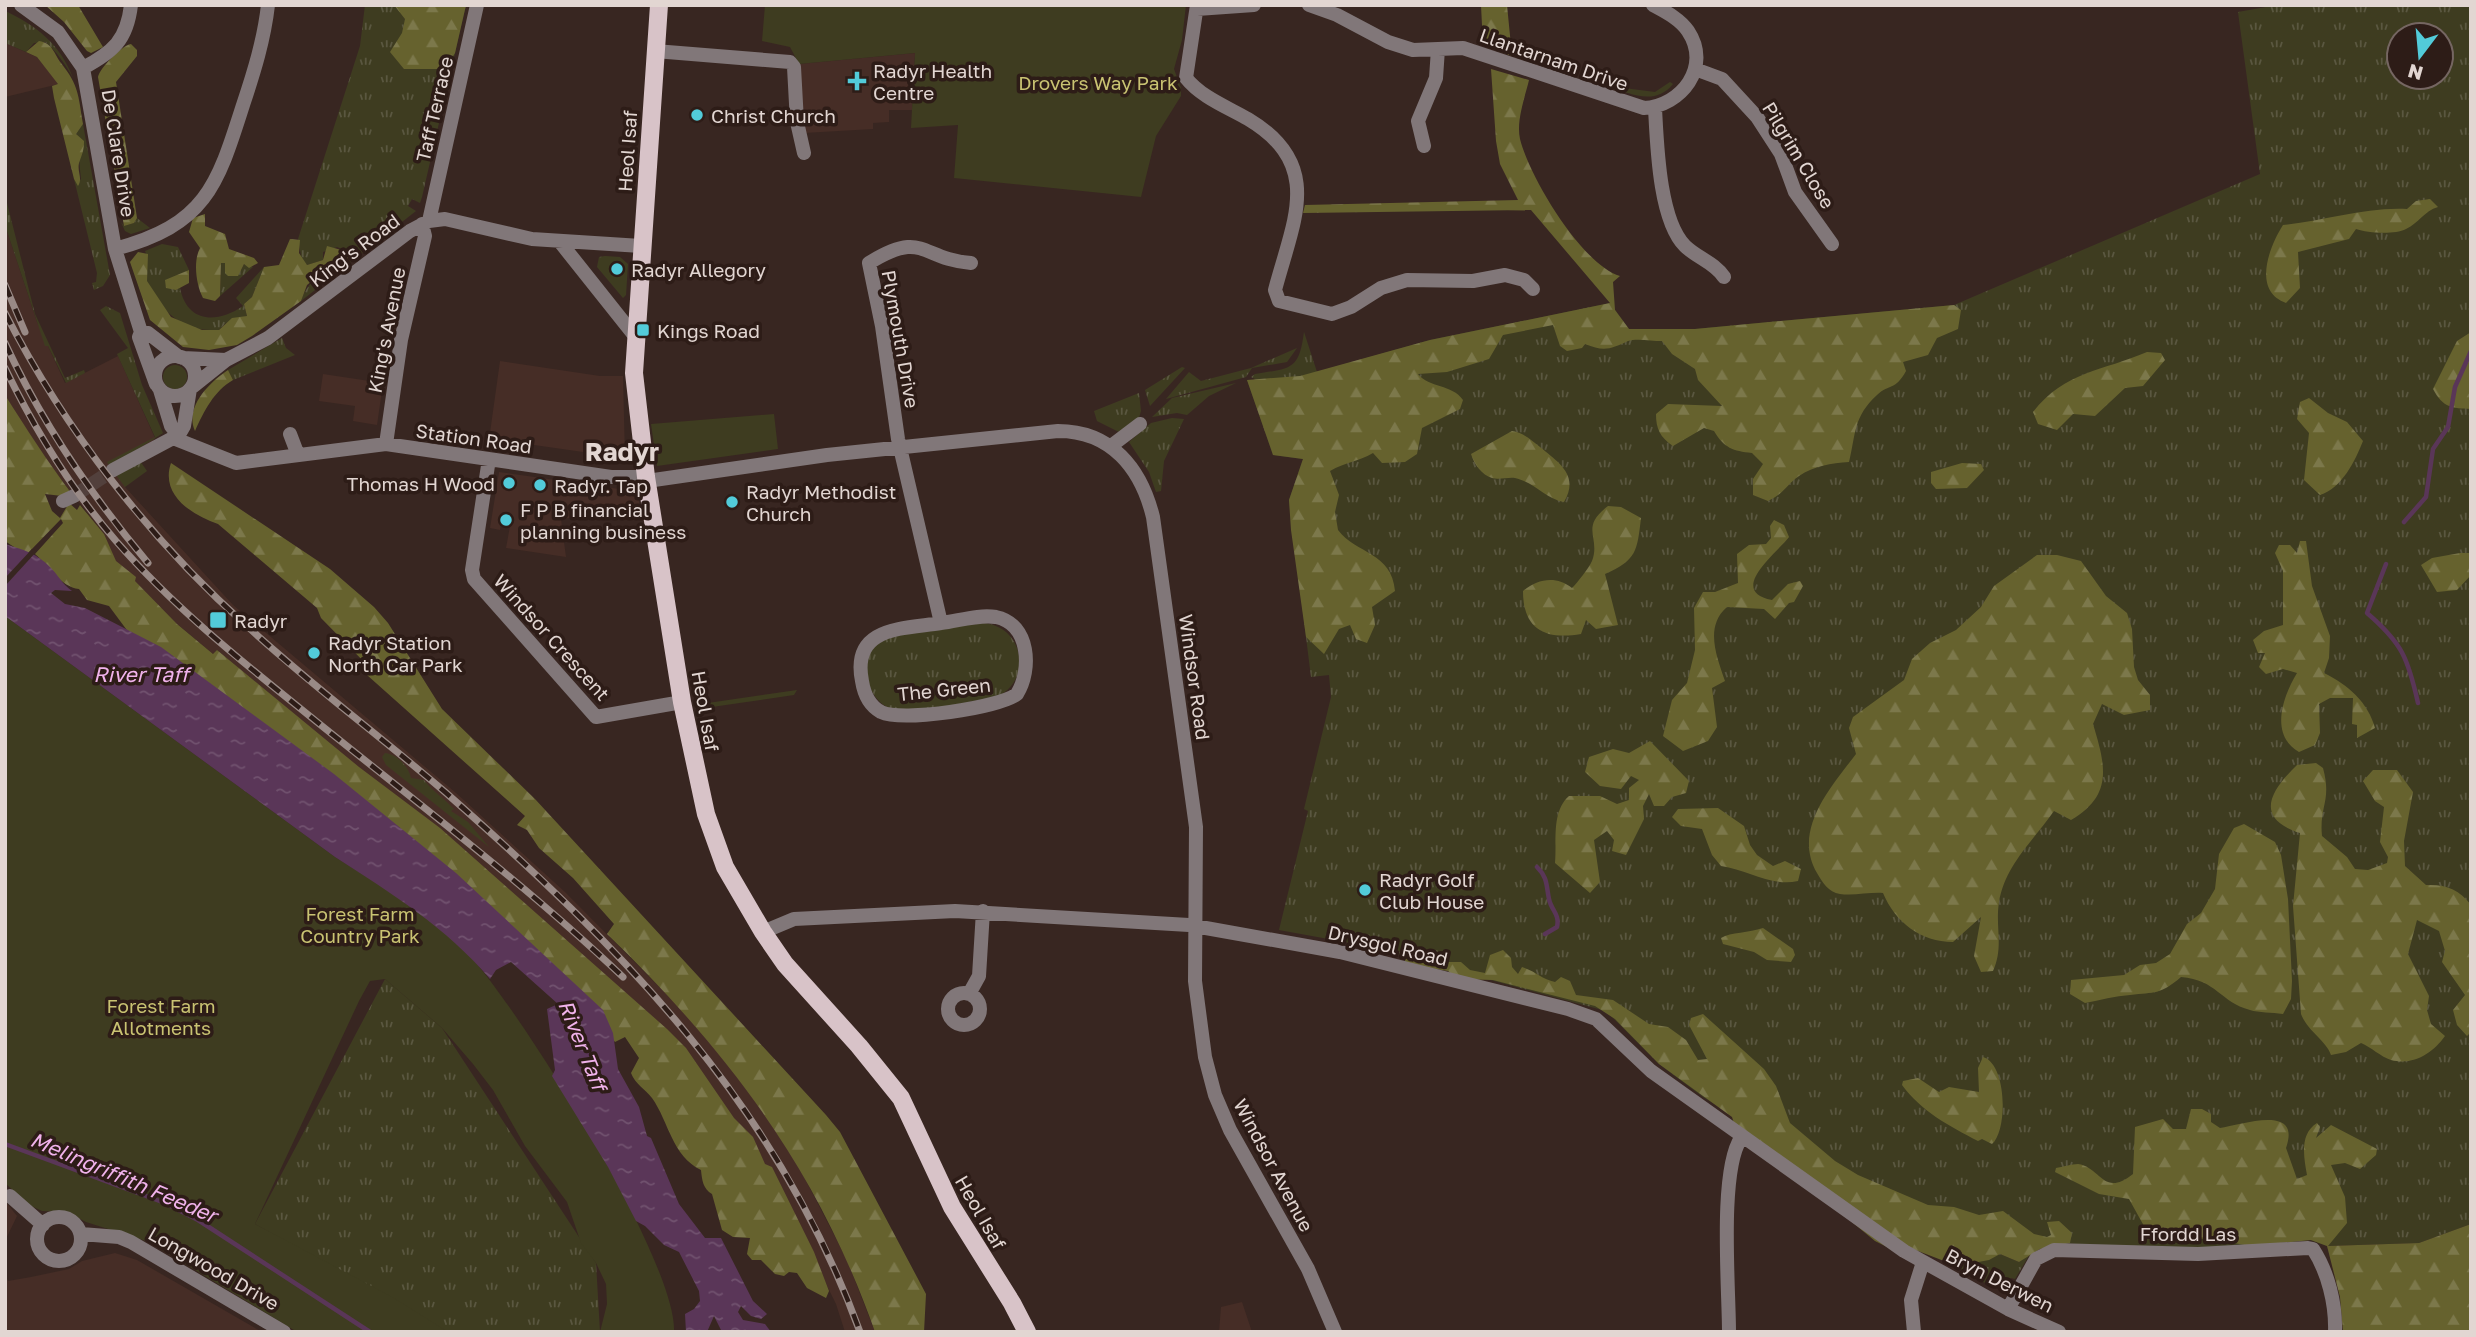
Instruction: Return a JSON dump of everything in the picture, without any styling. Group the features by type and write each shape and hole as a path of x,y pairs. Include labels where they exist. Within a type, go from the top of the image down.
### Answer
{"main road":[{"name":"Heol Isaf","path":"659,5 634,335 635,388 646,479 682,702 709,823 725,867 785,964 859,1046 901,1098 948,1201 1027,1332"}],"street":[{"path":"83,68 119,45 127,30 131,5"},
{"path":"116,249 173,228 197,207 215,183 258,60 268,5"},
{"name":"Taff Terrace","path":"426,222 477,5"},
{"path":"1254,5 1197,7 1186,78 1274,139 1287,154 1296,171 1295,209 1275,290 1279,301 1332,314 1351,307 1381,288 1408,280 1473,281 1505,275 1516,276 1533,289"},
{"name":"Llantarnam Drive","path":"1309,5 1337,15 1388,42 1413,50 1454,47 1477,52 1496,61 1566,80 1625,104 1655,108"},
{"path":"1653,5 1674,17 1688,31 1695,48 1695,69 1679,96 1655,108 1661,181 1675,228 1686,247 1719,269 1724,277"},
{"name":"De Clare Drive","path":"23,6 58,32 83,68 116,249 141,331 139,337 158,387"},
{"path":"1424,146 1418,121 1436,78 1438,49"},
{"path":"655,51 790,62 794,67 799,141 804,153"},
{"name":"Pilgrim Close","path":"1695,69 1722,79 1757,117 1781,154 1795,192 1832,244"},
{"name":"King's Road","path":"191,389 226,360 268,338 426,222 444,219 532,239 640,246"},
{"name":"King's Avenue","path":"386,444 401,340 426,222"},
{"path":"561,242 634,335"},
{"name":"Plymouth Drive","path":"900,447 882,327 869,263 897,247 908,245 971,263"},
{"path":"113,470 162,441 177,436 184,426 194,372 181,357 148,333 141,331"},
{"path":"177,436 158,387 158,365 168,358 181,357 226,360"},
{"path":"158,387 177,396 191,389"},
{"path":"1111,446 1140,424"},
{"name":"Windsor Road","path":"646,479 900,447 1058,431 1086,434 1111,446 1139,478 1153,517 1196,827 1196,927"},
{"path":"290,434 298,455"},
{"name":"Station Road","path":"177,436 236,463 386,444 611,477 646,479"},
{"path":"900,447 942,623"},
{"name":"Windsor Crescent","path":"489,460 472,570 474,579 596,717 682,702"},
{"name":"The Green","path":"991,617 1011,625 1021,638 1027,670 1017,694 1003,702 900,716 878,710 867,698 861,680 860,662 871,639 885,632 942,623 991,617"},
{"path":"969,993 979,976 983,911"},
{"name":"Drysgol Road","path":"763,932 794,919 983,911 1196,927 1340,952 1585,1014 1605,1026 1651,1071 1741,1138 1923,1262"},
{"name":"Windsor Avenue","path":"1196,927 1197,1016 1215,1095 1241,1151 1308,1269 1335,1332"},
{"path":"1729,1332 1729,1191 1735,1150 1741,1138"},
{"path":"10,1196 43,1225 38,1232 37,1246 47,1258 62,1262 75,1256 80,1249 81,1234"},
{"name":"Longwood Drive","path":"43,1225 55,1217 66,1217 78,1226 81,1234 119,1237 131,1242 284,1332"},
{"name":"Ffordd Las","path":"2008,1309 2036,1259 2054,1250 2198,1254 2308,1248 2313,1249 2323,1265 2335,1332"},
{"path":"1914,1332 1911,1300 1923,1262"},
{"name":"Bryn Derwen","path":"1923,1262 2008,1309 2059,1332"}],"shaded area":[{"path":"5,43 37,57 59,84 5,97"},
{"name":"Radyr Health Centre","path":"915,53 912,110 889,110 889,122 873,123 873,129 804,133 799,64"},
{"path":"5,225 37,322 65,383 118,356 155,438 125,487 233,605 456,793 565,892 690,1018 754,1097 799,1167 847,1260 875,1332 845,1332 836,1304 771,1173 358,768 217,650 213,654 176,623 96,542 104,534 40,453 5,399"},
{"path":"500,361 600,376 623,376 625,458 506,441 505,449 488,447"},
{"path":"323,374 383,383 377,425 353,421 355,406 319,401"},
{"path":"499,472 633,491 638,494 640,509 561,519 566,557 506,548 510,526 501,524 500,530 490,528"},
{"path":"5,1201 17,1216 5,1241"},
{"path":"115,1253 137,1260 262,1332 5,1332 5,1274 8,1281 31,1277 69,1269 82,1261"},
{"path":"1242,1302 1252,1332 1219,1332 1221,1307"}],"green space":[{"path":"45,5 78,5 103,47 91,53 87,51 64,22"},
{"path":"365,5 466,5 422,197 420,203 412,199 408,206 416,211 301,301 315,279 328,269 352,258 352,253 337,247 323,252 323,260 307,265 302,261 298,239 360,46"},
{"path":"394,5 466,5 455,53 445,69 404,69 390,52 402,33 405,19"},
{"name":"Drovers Way Park","path":"765,5 1186,5 1182,40 1174,69 1181,96 1156,136 1141,197 954,178 958,125 911,128 915,53 799,64 790,47 762,41"},
{"path":"1481,5 1507,5 1512,56 1483,45"},
{"path":"2277,5 2471,5 2471,1224 2419,1243 2327,1246 2310,1240 2196,1249 2054,1243 1963,1252 1703,1097 1659,1064 1606,1011 1356,944 1279,930 1308,811 1304,809 1331,697 1329,675 1311,677 1289,500 1303,459 1273,455 1247,380 1257,380 1251,377 1285,368 1296,361 1304,332 1317,372 1430,340 1610,303 1629,329 1695,329 1954,305 2260,174 2238,12"},
{"path":"5,11 46,37 61,55 73,78 57,54 45,42 34,43 26,52 5,43"},
{"path":"39,41 53,49 77,91 83,124 76,134 84,141 78,186 54,98 52,86 58,84 37,57 26,52"},
{"path":"131,44 137,50 137,56 116,82 137,218 134,223 124,226 98,77 112,58"},
{"path":"1491,69 1529,80 1519,125 1525,155 1546,196 1574,238 1605,268 1620,276 1613,282 1615,310 1629,329 1695,329 1954,305 1961,310 1958,329 1937,338 1928,355 1903,362 1906,371 1899,382 1882,391 1869,403 1859,418 1849,462 1811,470 1768,501 1753,495 1753,479 1763,464 1752,453 1730,448 1714,431 1704,428 1673,446 1662,436 1656,414 1668,404 1722,406 1698,380 1695,369 1672,354 1662,341 1631,340 1607,348 1585,344 1582,348 1567,351 1560,346 1553,325 1503,335 1489,359 1447,372 1418,374 1428,382 1458,395 1463,400 1460,409 1422,428 1417,454 1405,462 1382,463 1373,453 1330,471 1339,495 1335,512 1338,530 1387,568 1395,591 1372,607 1375,625 1367,643 1356,639 1350,625 1339,629 1324,654 1306,637 1291,530 1289,500 1303,459 1273,455 1247,380 1300,376 1430,340 1610,303 1531,210 1303,213 1305,205 1518,200 1500,164"},
{"path":"1670,82 1673,84 1666,91 1651,96 1634,95 1608,86 1655,92"},
{"path":"83,124 110,275 103,286 94,290 92,283 96,282 97,273 74,179 77,183 81,179 76,130"},
{"path":"5,195 35,314 65,378 84,370 85,373 66,383 48,346 45,346 5,225"},
{"path":"2430,199 2438,207 2406,229 2381,233 2356,229 2349,239 2298,252 2300,288 2286,303 2269,289 2266,279 2269,256 2283,225 2375,210 2407,209 2416,201"},
{"path":"205,214 205,226 225,234 229,249 254,258 258,263 249,268 244,264 238,276 228,276 225,273 225,263 221,263 220,296 215,301 203,298 201,293 196,266 200,248 189,232 193,218"},
{"path":"137,218 150,228 131,234 125,231 121,222 124,226 134,223"},
{"path":"290,239 300,240 299,253 307,265 323,260 327,246 352,253 352,258 345,265 329,267 307,285 301,301 237,345 209,350 183,347 150,320 130,262 138,252 148,254 147,281 171,317 202,330 219,330 232,318 247,316 244,304 252,297 264,267 279,265"},
{"path":"162,244 178,247 189,270 170,279 176,290 180,288 189,308 204,317 223,316 243,306 236,298 264,267 252,297 244,304 247,316 226,323 219,330 210,330 190,327 170,314 154,297 145,277 148,258 145,251"},
{"path":"599,257 620,257 628,264 626,295 623,298 597,267"},
{"path":"225,262 241,270 244,264 253,267 220,296 221,263"},
{"path":"189,270 189,283 176,290 166,288 165,280"},
{"path":"106,306 120,313 142,385 163,433 110,467 107,462 155,437 117,354 128,348 100,310"},
{"path":"2471,332 2471,409 2453,407 2440,400 2433,389 2457,341"},
{"path":"282,338 286,348 295,355 233,380 228,370"},
{"path":"1297,348 1287,362 1252,368 1246,377 1166,399 1189,372 1201,381 1251,368"},
{"path":"2147,352 2161,353 2165,360 2143,386 2125,388 2095,416 2073,414 2057,430 2038,424 2033,412 2058,388 2086,374"},
{"path":"175,365 184,368 187,377 184,386 175,389 166,386 163,377 166,368"},
{"path":"1182,367 1185,368 1150,406 1145,390"},
{"path":"228,370 233,380 215,396 195,431 193,413 196,404 207,388"},
{"path":"1236,383 1209,396 1187,415 1177,413 1152,417 1172,398"},
{"path":"1139,393 1141,411 1138,421 1119,432 1097,421 1094,411"},
{"path":"5,395 72,494 45,494 52,511 60,518 69,503 77,510 80,505 104,534 116,561 136,577 135,581 177,624 213,654 217,650 359,767 440,828 686,1048 734,1118 753,1137 765,1164 772,1167 814,1252 829,1291 826,1298 807,1288 797,1273 789,1272 784,1276 775,1274 761,1260 752,1260 747,1254 750,1238 733,1237 722,1230 712,1194 705,1187 701,1170 691,1164 677,1147 658,1107 633,1077 631,1073 639,1058 625,1037 615,1042 588,1009 132,637 109,606 87,600 79,589 61,580 35,554 63,523 61,519 29,552 23,553 5,541"},
{"path":"2309,398 2328,413 2347,422 2363,441 2352,465 2341,480 2320,495 2304,480 2309,433 2297,419 2300,402"},
{"path":"774,414 778,449 657,466 651,424"},
{"path":"1172,418 1184,419 1164,461 1161,491 1156,492 1149,472 1129,442 1151,423"},
{"path":"1512,431 1530,439 1565,470 1570,484 1564,502 1551,498 1522,480 1488,477 1476,465 1471,454"},
{"path":"140,461 147,471 125,487 116,475"},
{"path":"171,463 330,569 374,607 388,623 442,709 535,799 826,1115 840,1132 926,1294 924,1332 875,1332 852,1273 797,1166 730,1069 651,978 607,934 614,924 573,878 539,848 527,830 517,825 525,816 367,675 371,669 321,618 317,608 218,524 198,515 181,502 170,485"},
{"path":"1962,463 1981,464 1984,470 1967,488 1936,489 1931,483 1931,472"},
{"path":"1608,506 1621,507 1641,518 1633,553 1624,564 1605,574 1618,625 1596,629 1586,620 1581,634 1568,635 1547,633 1539,629 1527,615 1523,591 1547,580 1560,581 1572,588 1592,561 1595,520"},
{"path":"1774,520 1784,525 1789,537 1759,571 1754,580 1754,588 1759,595 1772,600 1788,584 1800,581 1803,586 1794,602 1789,603 1775,619 1764,609 1727,607 1720,615 1714,642 1725,681 1712,688 1717,727 1708,741 1683,751 1663,736 1672,700 1687,683 1695,650 1694,608 1703,592 1715,592 1738,583 1737,554 1749,545 1766,544 1771,538 1770,526"},
{"path":"2300,541 2306,541 2312,586 2330,636 2329,658 2324,673 2356,695 2375,728 2357,738 2357,725 2352,724 2353,698 2330,698 2319,704 2320,733 2315,745 2299,752 2290,745 2281,726 2287,693 2297,673 2283,669 2266,674 2259,667 2265,653 2258,653 2253,640 2264,631 2283,625 2283,571 2275,553 2279,545 2290,545 2297,553"},
{"path":"2471,553 2471,575 2457,590 2437,592 2421,565 2432,558"},
{"path":"2037,555 2057,555 2081,561 2106,596 2127,613 2132,629 2134,667 2138,680 2150,695 2150,710 2124,715 2102,704 2093,724 2103,767 2100,790 2085,810 2071,820 2054,811 2021,854 2002,889 1998,920 1999,945 1993,971 1981,972 1974,956 1981,917 1953,942 1920,934 1902,921 1883,893 1845,894 1829,889 1817,873 1810,857 1809,841 1812,825 1826,795 1856,754 1849,728 1853,717 1904,680 1912,659 1930,643 1956,630 1981,607 1994,586"},
{"path":"5,616 335,857 413,907 457,942 482,970 514,1014 587,1130 621,1191 668,1297 674,1332 600,1332 607,1304 606,1284 596,1263 581,1243 567,1202 525,1146 493,1090 473,1064 442,1028 385,979 370,981 359,1001 255,1224 392,1297 448,1332 297,1332 149,1242 86,1222 67,1212 42,1211 29,1205 5,1183"},
{"path":"984,623 998,627 1008,634 1019,655 1016,679 997,697 901,711 888,708 871,690 867,678 870,653 888,637 935,628"},
{"path":"797,690 794,695 698,709 694,705"},
{"path":"1650,741 1689,781 1686,793 1672,797 1664,806 1654,806 1649,794 1643,806 1644,819 1626,855 1612,851 1614,840 1607,831 1594,840 1600,882 1590,893 1555,863 1556,827 1560,810 1569,796 1600,796 1617,804 1629,800 1629,788 1639,780 1631,776 1621,789 1600,786 1585,772 1589,757 1613,749 1629,753"},
{"path":"385,753 402,762 411,778 424,780 454,809 451,811 468,822 489,847 386,765 382,757"},
{"path":"2316,763 2323,768 2326,788 2322,836 2347,857 2355,869 2368,870 2387,863 2388,857 2380,842 2384,807 2375,801 2363,781 2373,770 2397,770 2413,792 2404,841 2405,866 2426,885 2451,889 2462,895 2471,905 2471,1032 2467,1036 2457,1025 2453,1010 2465,995 2442,962 2445,951 2439,931 2417,920 2408,954 2429,996 2427,1010 2431,1024 2445,1036 2435,1048 2415,1060 2391,1060 2361,1043 2346,1052 2331,1055 2301,1014 2293,906 2300,833 2276,820 2271,803 2280,784 2297,765"},
{"path":"1718,808 1744,826 1750,845 1757,855 1773,866 1785,861 1801,869 1798,881 1778,882 1721,866 1712,855 1702,829 1681,826 1672,817 1678,809"},
{"path":"2244,824 2275,842 2281,855 2288,899 2292,981 2291,999 2283,1014 2254,1011 2240,1006 2203,982 2181,977 2157,992 2085,1003 2070,994 2071,980 2124,975 2140,965 2156,963 2170,954 2187,924 2201,913 2215,889 2219,854 2234,828"},
{"path":"1763,928 1793,949 1795,955 1791,962 1767,960 1754,952 1723,944 1721,938"},
{"path":"1408,950 1426,953 1444,962 1461,962 1470,970 1485,973 1490,955 1503,950 1511,958 1512,967 1518,974 1522,967 1555,982 1561,977 1570,981 1576,995 1613,1000 1649,1024 1668,1027 1686,1040 1698,1060 1707,1059 1689,1025 1691,1018 1703,1014 1764,1069 1776,1086 1790,1123 1835,1161 1858,1175 1928,1205 1954,1207 1979,1215 2003,1211 2034,1234 2047,1237 2051,1235 2047,1222 2059,1221 2072,1233 2070,1243 2040,1249 2019,1262 2000,1254 1989,1260 1957,1266 1913,1249 1889,1248 1875,1241 1735,1126 1732,1117 1659,1064 1615,1019 1595,1006 1493,980 1457,979 1448,971 1404,964"},
{"path":"385,979 442,1028 596,1263 600,1332 448,1332 255,1224"},
{"path":"1983,1057 1991,1062 2001,1084 2003,1112 1997,1137 1992,1144 1982,1139 1978,1141 1936,1117 1918,1103 1902,1085 1903,1081 1918,1078 1939,1092 1949,1087 1979,1092 1978,1068"},
{"path":"2191,1109 2202,1109 2211,1114 2211,1122 2220,1128 2267,1120 2285,1125 2289,1134 2286,1148 2297,1179 2307,1175 2305,1140 2307,1133 2317,1123 2320,1127 2316,1138 2331,1125 2377,1149 2376,1155 2360,1169 2345,1163 2331,1165 2345,1197 2347,1223 2328,1246 2419,1243 2471,1224 2471,1332 2343,1332 2340,1297 2327,1246 2311,1240 2250,1246 2212,1239 2163,1238 2144,1226 2129,1199 2099,1194 2055,1172 2056,1168 2078,1164 2086,1166 2108,1182 2123,1181 2133,1174 2135,1127 2163,1119 2173,1129 2186,1129"},
{"path":"2000,1254 2019,1262 2030,1254 2015,1279 2011,1278 2001,1286 1987,1284 1943,1261 1957,1266"}],"water":[{"name":"River Taff","path":"5,544 35,555 50,567 72,591 55,590 51,593 65,604 85,608 161,647 334,774 456,873 603,1010 613,1033 618,1069 639,1107 647,1136 651,1138 679,1204 705,1238 721,1238 753,1301 767,1314 761,1319 751,1316 741,1306 738,1312 743,1320 765,1324 771,1332 722,1332 714,1316 707,1332 686,1332 685,1314 694,1309 700,1301 699,1291 679,1252 664,1245 636,1221 608,1167 552,1076 555,1070 547,1009 558,1004 511,962 496,970 490,979 456,943 417,912 335,857 5,616"}],"pier":[{"path":"32,549 37,551 5,586 5,578"}],"waterway":[{"path":"2404,522 2426,497 2433,449 2448,427 2455,387 2471,351"},
{"path":"2386,564 2367,613 2388,633 2402,652 2418,703"},
{"path":"1537,867 1545,878 1550,903 1557,919 1557,927 1545,934"},
{"name":"Melingriffith Feeder","path":"5,1144 165,1203 198,1220 370,1332"}],"tunnel":[{"path":"74,496 113,470"}],"railway":[{"path":"5,285 25,332"},
{"path":"5,313 54,399 82,441 177,558 272,648 445,792 511,851 633,972 688,1035 739,1102 785,1174 826,1250 860,1332"},
{"path":"5,343 51,430 107,511 148,563"},
{"path":"5,368 41,436 69,480 116,541 159,587 252,670 505,873 623,977"}],"place":[{"name":"Radyr Health Centre","path":"857,81"},
{"name":"Christ Church","path":"697,115"},
{"name":"Radyr Allegory","path":"617,269"},
{"name":"Kings Road","path":"643,330"},
{"name":"Thomas H Wood","path":"509,483"},
{"name":"Radyr. Tap","path":"540,485"},
{"name":"Radyr Methodist Church","path":"732,502"},
{"name":"F P B financial planning business","path":"506,520"},
{"name":"Radyr","path":"218,620"},
{"name":"Radyr Station North Car Park","path":"314,653"},
{"name":"Radyr Golf Club House","path":"1365,890"}],"district":[{"name":"Radyr","path":"622,451"}],"park label":[{"name":"Forest Farm Country Park","path":"360,924"},
{"name":"Forest Farm Allotments","path":"161,1016"}]}
